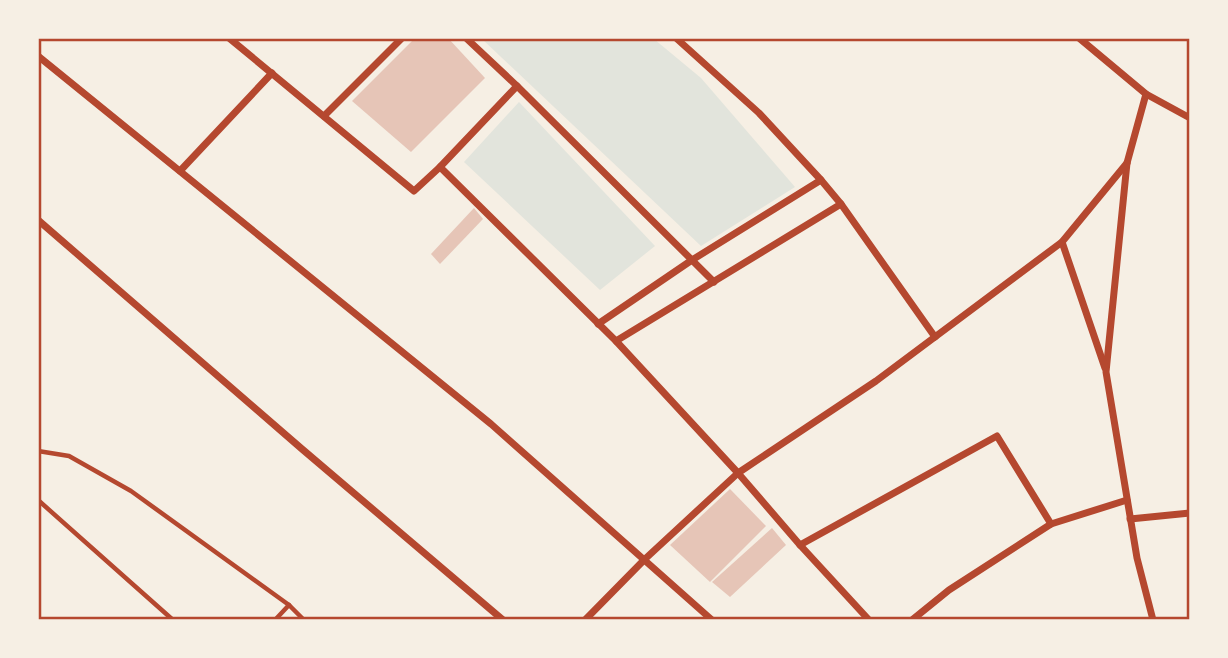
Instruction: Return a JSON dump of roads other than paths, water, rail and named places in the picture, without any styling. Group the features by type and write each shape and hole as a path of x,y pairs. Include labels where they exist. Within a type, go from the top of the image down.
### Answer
{"street":[{"path":"229,38 414,191 517,86"},
{"path":"324,116 402,38"},
{"path":"466,38 714,282"},
{"path":"676,38 759,113 821,180 935,337"},
{"path":"1079,38 1146,94 1189,118"},
{"path":"38,56 491,424 712,620"},
{"path":"180,171 272,73"},
{"path":"1106,372 1127,163 1146,94"},
{"path":"585,620 645,559 738,473 876,381 1062,242 1127,163"},
{"path":"440,167 616,341 869,620"},
{"path":"598,324 692,260 821,180"},
{"path":"616,341 841,204"},
{"path":"38,220 503,620"},
{"path":"1062,242 1106,372 1137,558 1153,620"},
{"path":"800,545 997,436 1051,524"},
{"path":"912,620 950,590 1051,524 1127,500"},
{"path":"1130,519 1189,513"}],"lane":[{"path":"38,451 69,456 131,491 289,605 304,620"},
{"path":"38,500 173,620"},
{"path":"275,620 289,605"}]}
